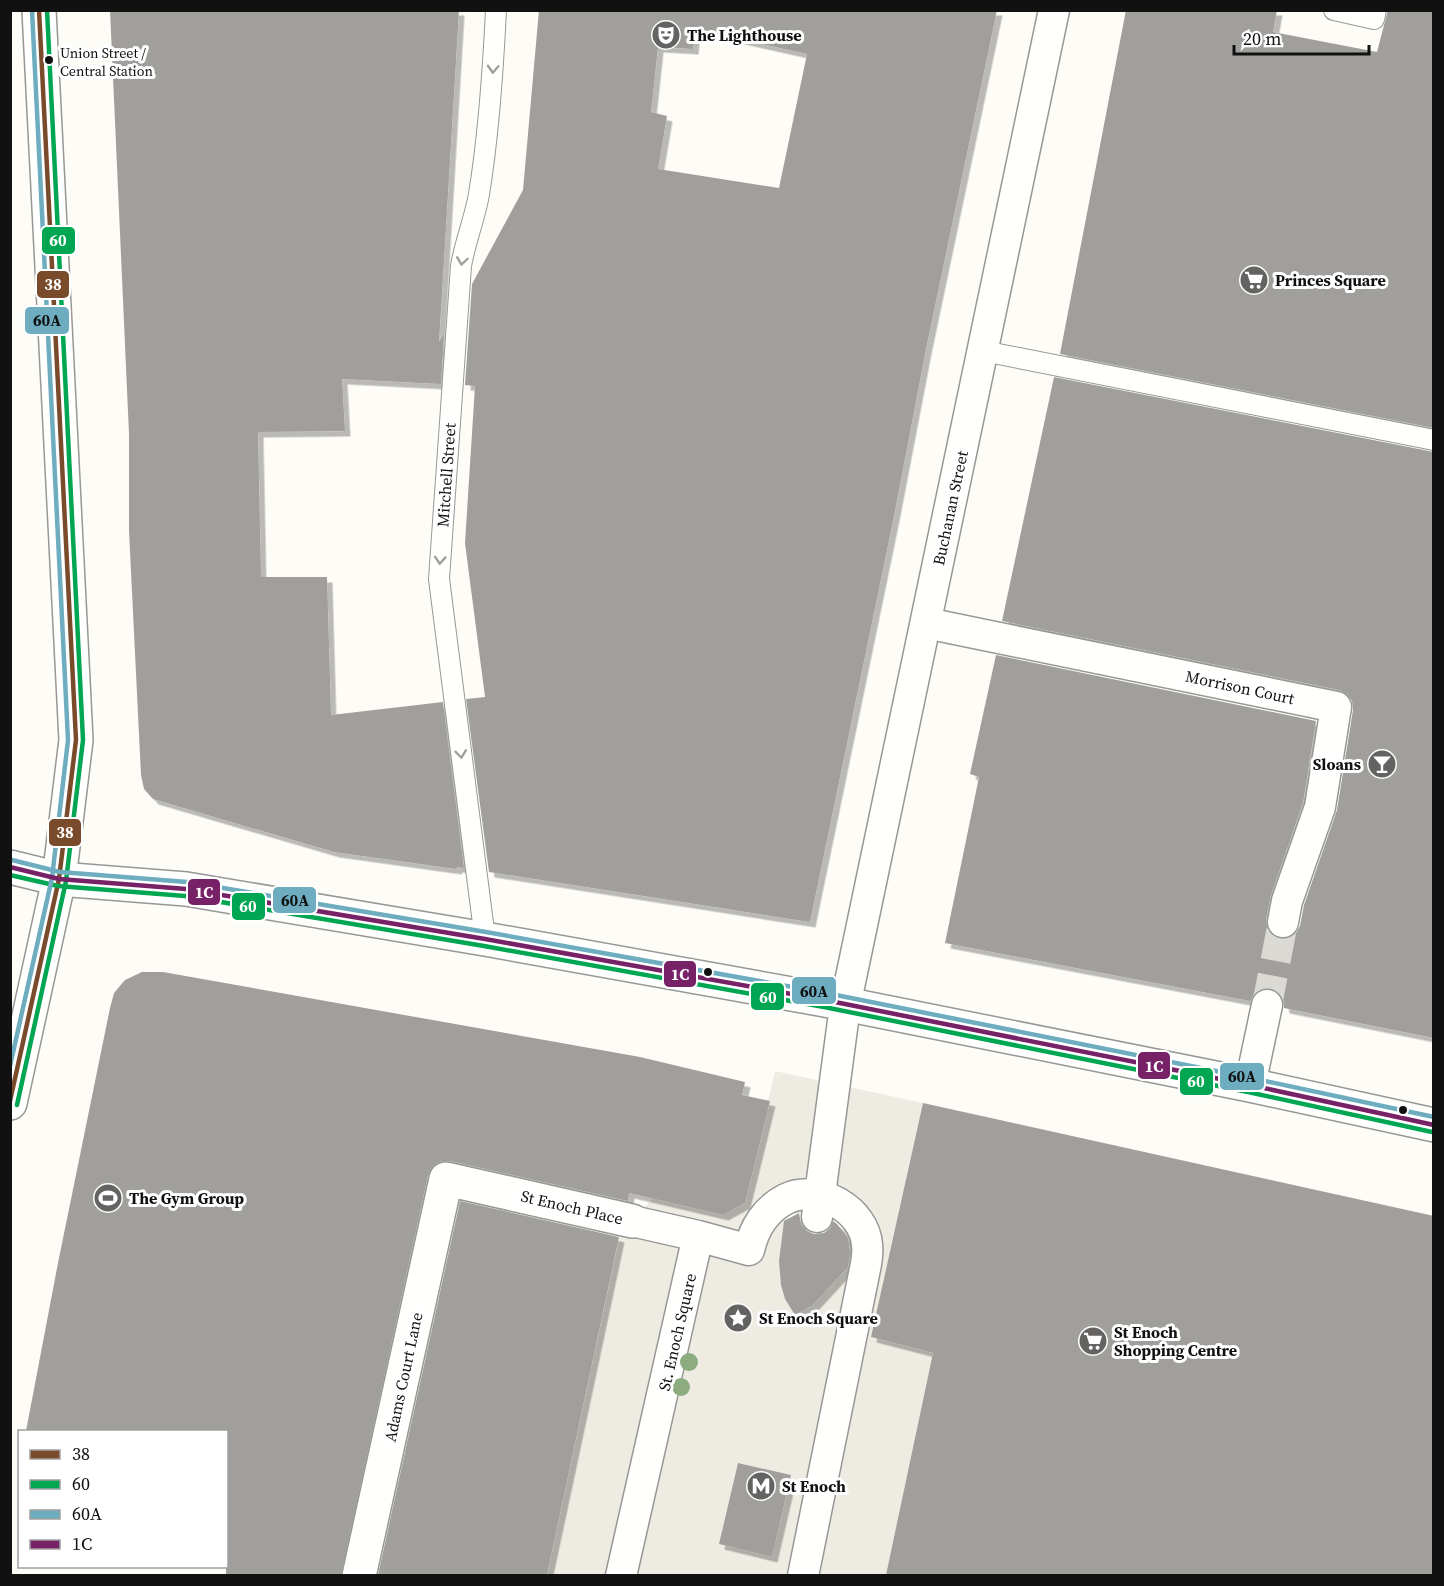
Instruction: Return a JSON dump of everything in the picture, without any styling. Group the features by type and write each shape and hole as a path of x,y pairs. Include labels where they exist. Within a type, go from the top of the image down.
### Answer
{"street":[{"path":"10,1102 59,879 76,740 39,10"},
{"name":"Buchanan Street","path":"845,1006 1054,10"},
{"name":"Morrison Court","path":"926,623 1336,707 1320,807 1287,901 1283,922"},
{"path":"10,867 59,879 186,889 485,939 825,1000 845,1006 944,1023 1250,1085 1434,1125"},
{"path":"1250,1085 1267,1005"},
{"path":"818,1206 845,1006"},
{"name":"St Enoch Place","path":"446,1179 698,1236"},
{"name":"Adams Court Lane","path":"359,1575 446,1179"},
{"path":"698,1236 749,1250 752,1237 760,1221 774,1207 788,1198 818,1206 836,1202 851,1212 863,1229 867,1245 866,1264 803,1575"},
{"name":"St. Enoch Square","path":"621,1575 698,1236"}],"lane":[{"name":"Mitchell Street","path":"485,939 439,579 461,266 465,242 478,198 482,170 492,88 496,10"},
{"path":"1334,10 1374,19 1376,10"},
{"path":"983,351 1434,440"}],"shaded area":[{"name":"St Enoch Square","path":"775,1071 923,1103 871,1337 933,1353 886,1575 547,1576 620,1235 653,1198 722,1215 745,1203","holes":["789,1211 845,1223 838,1253 782,1240","738,1463 791,1475 772,1557 719,1544"]}],"building":[{"path":"110,10 459,10 439,342 444,334 441,384 342,379 345,431 258,432 261,577 327,577 331,715 443,702 464,868 457,867 456,869 334,852 153,799 144,789 141,775 129,531 129,434"},
{"path":"539,10 997,10 810,922 489,872 466,699 485,697 465,543 475,386 465,385 472,284 523,190","holes":["695,29 807,54 779,188 658,169 667,116 651,112 658,47 693,49"]},
{"name":"Princes Square","path":"1126,10 1277,10 1273,32 1377,52 1388,10 1434,10 1434,428 1060,354"},
{"path":"1054,377 1434,452 1434,1038 1284,1008 1283,999 1279,993 1270,988 1261,989 1250,1001 945,943 979,777 970,774 996,655 1316,721 1303,803 1271,895 1266,919 1267,928 1279,939 1289,938 1300,926 1304,905 1337,810 1353,710 1352,701 1347,694 1339,690 1002,621"},
{"path":"142,972 163,972 640,1057 745,1082 742,1095 770,1101 745,1203 723,1215 629,1193 628,1201 450,1161 441,1161 433,1166 428,1175 341,1575 226,1575 226,1568 228,1568 228,1430 26,1430 110,1008 114,993 125,980"},
{"name":"St Enoch Shopping Centre","path":"923,1103 1434,1216 1434,1575 886,1575 933,1353 871,1337"},
{"path":"460,1201 619,1237 547,1575 378,1575"},
{"path":"799,1213 801,1224 807,1231 814,1234 824,1233 833,1221 837,1224 848,1238 850,1252 848,1267 813,1305 795,1315 785,1299 779,1261 784,1221"},
{"path":"738,1463 791,1475 772,1557 719,1544"}],"tunnel":[{"path":"1267,1005 1283,922"}],"transit line":[{"name":"60A","path":"10,1066 52,878 68,740 32,10"},
{"name":"38","path":"10,1101 59,879 76,740 39,10"},
{"name":"60","path":"17,1105 66,881 83,740 47,10"},
{"name":"60A","path":"12,860 60,872 187,882 486,932 826,993 1434,1117"},
{"name":"1C","path":"10,867 59,879 186,889 485,939 825,1000 1250,1085 1434,1125"},
{"name":"60","path":"10,875 58,886 185,896 484,946 824,1007 1248,1092 1432,1132"}],"place":[{"name":"The Lighthouse","path":"666,35"},
{"name":"Union Street / Central Station","path":"49,60"},
{"name":"Princes Square","path":"1254,280"},
{"name":"Sloans","path":"1382,764"},
{"name":"The Gym Group","path":"108,1198"},
{"name":"St Enoch Square","path":"738,1318"},
{"name":"St Enoch Shopping Centre","path":"1093,1341"},
{"name":"St Enoch","path":"761,1486"}]}
